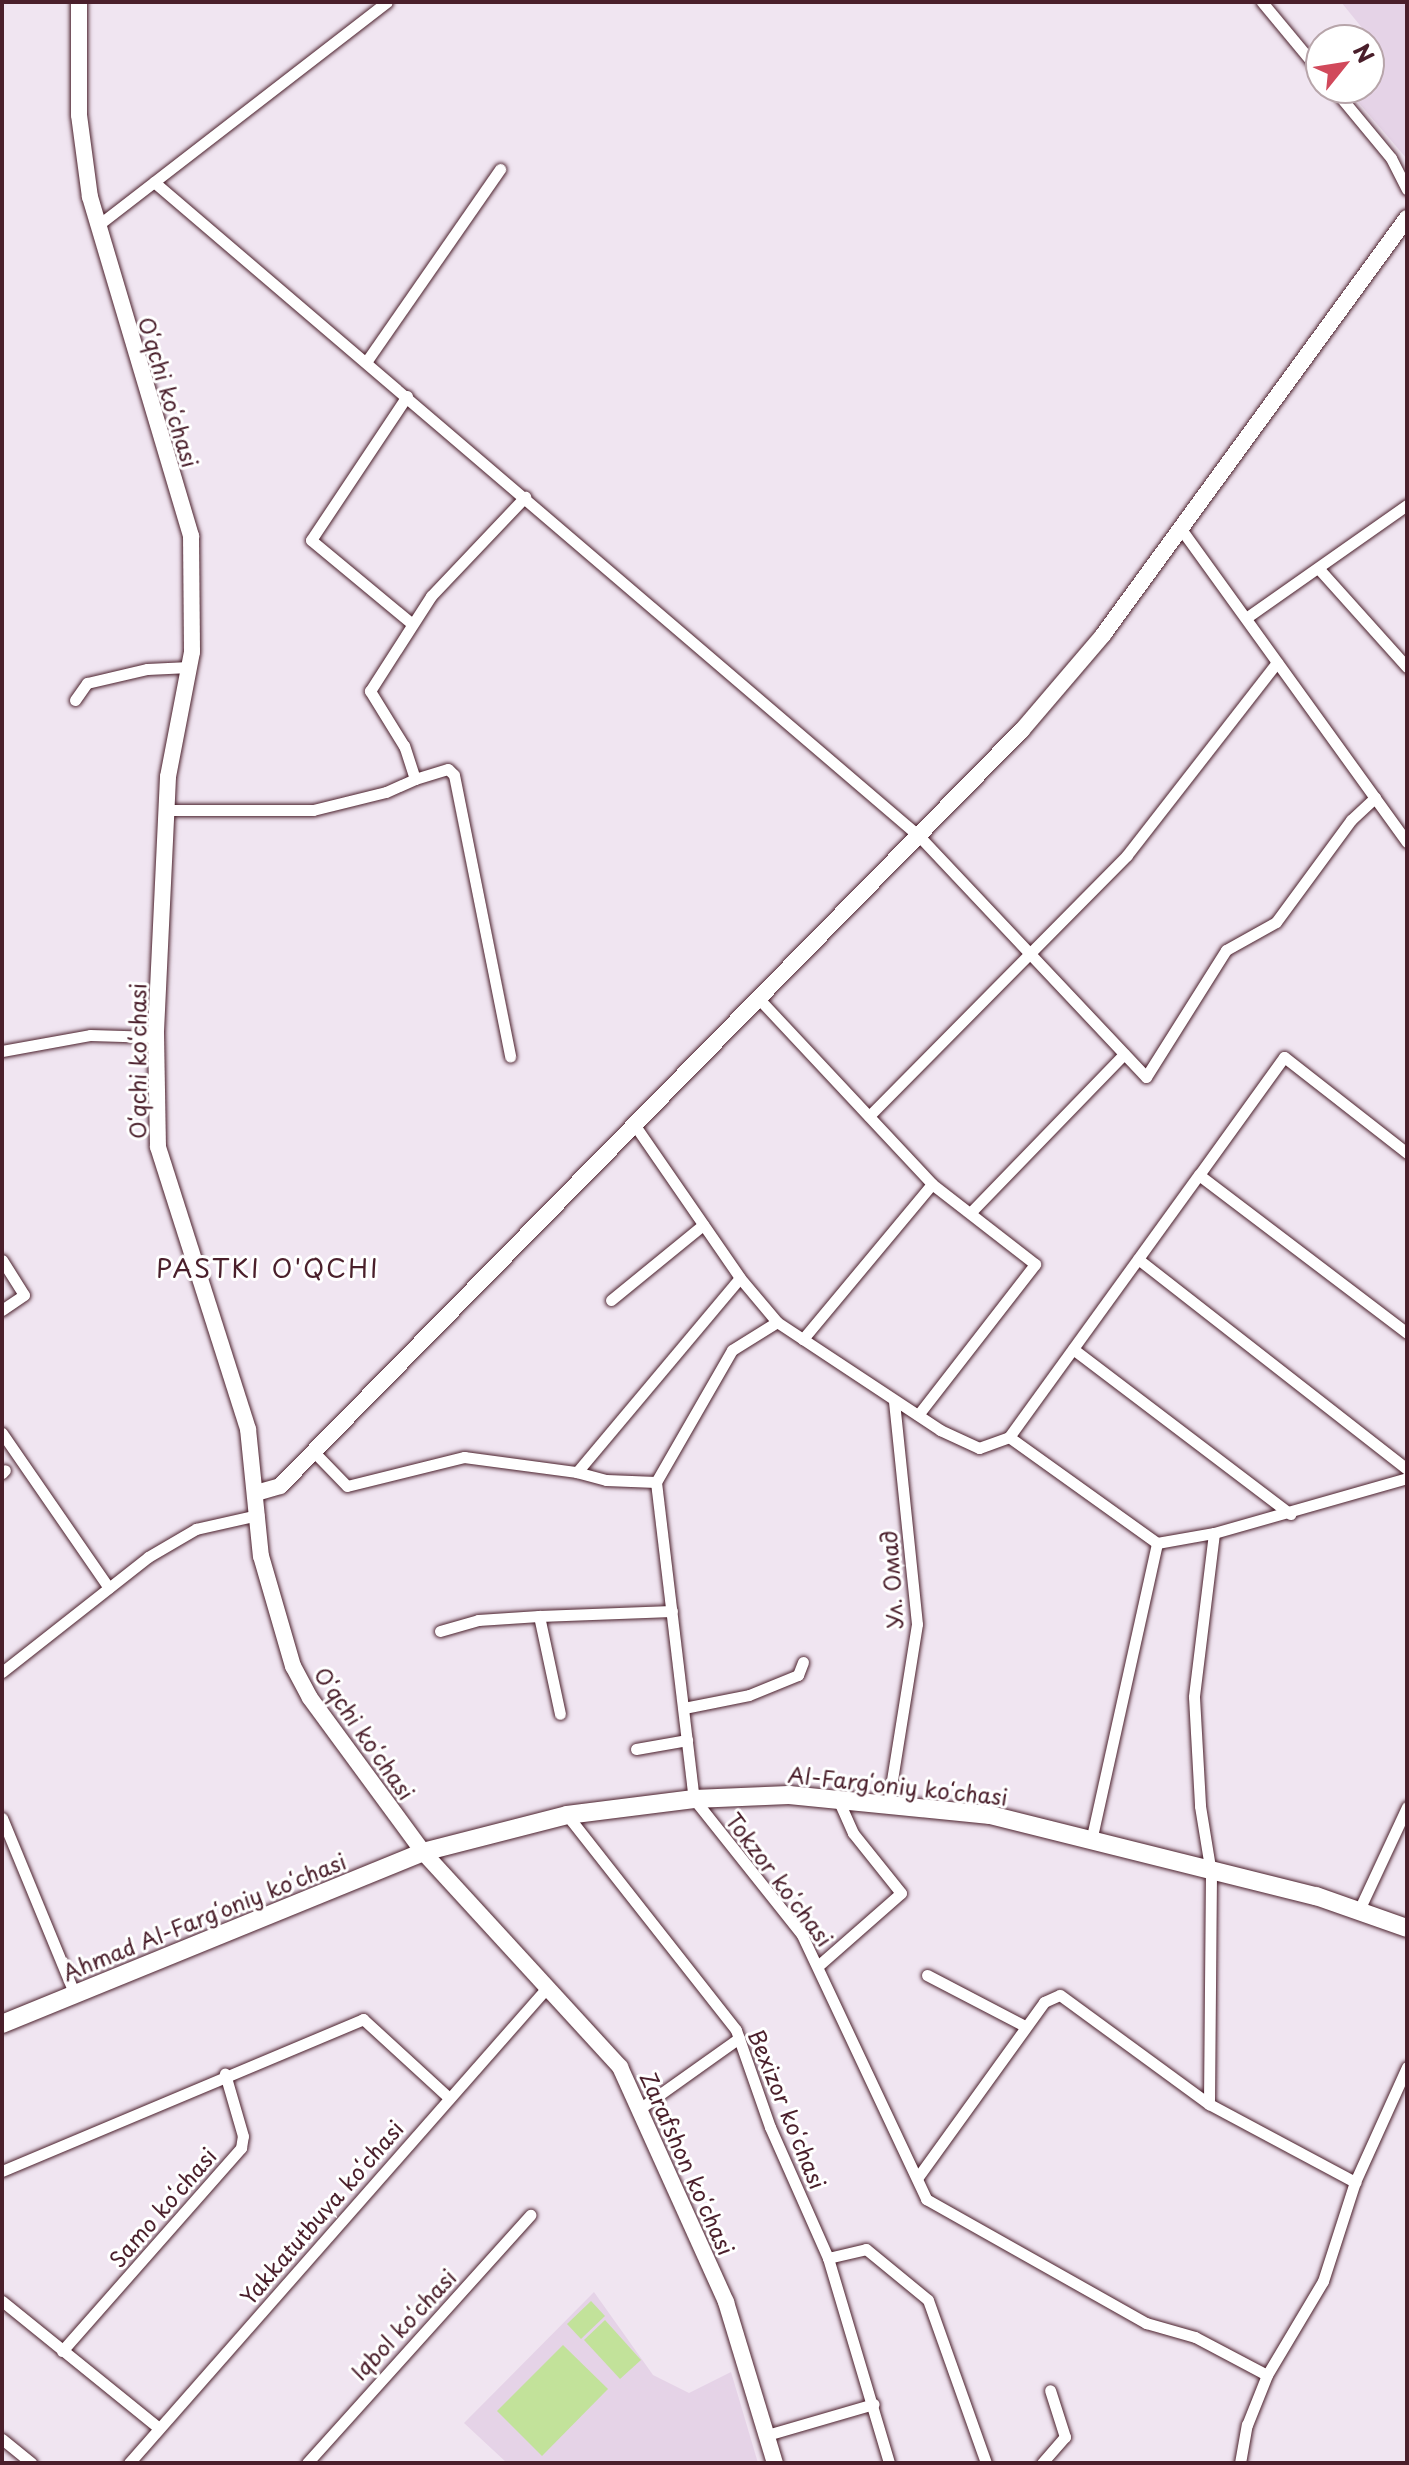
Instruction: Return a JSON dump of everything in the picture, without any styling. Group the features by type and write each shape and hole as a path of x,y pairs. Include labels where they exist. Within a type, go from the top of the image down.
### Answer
{"main road":[{"name":"Oʻqchi koʻchasi","path":"79,2 79,115 97,226 191,536 189,667 166,810 156,1037 158,1147 248,1429 261,1556 293,1666 310,1698 423,1852"},
{"path":"256,1493 280,1486 636,1127 919,836 1083,658 1181,529 1407,218"},
{"name":"Al-Fargʻoniy koʻchasi","path":"423,1852 567,1815 694,1799 789,1795 990,1815 1359,1910 1407,1928"},
{"name":"Zarafshon koʻchasi","path":"423,1852 545,1990 601,2042 642,2107 726,2302 775,2463"},
{"name":"Ahmad Al-Fargʻoniy koʻchasi","path":"2,2024 423,1852"}],"street":[{"path":"97,226 387,2"},
{"path":"1262,2 1305,54"},
{"path":"1346,104 1391,158 1407,189"},
{"path":"366,362 500,169"},
{"path":"154,182 919,836 1146,1077 1226,950 1276,922 1351,820 1375,798"},
{"path":"407,396 311,540 411,623"},
{"path":"415,779 404,746 370,691 411,623 465,556 525,497"},
{"path":"1246,618 1407,505"},
{"path":"1181,529 1407,842"},
{"path":"1319,569 1407,667"},
{"path":"869,1116 1127,855 1277,662"},
{"path":"75,700 87,683 147,669 189,667"},
{"path":"166,810 313,810 386,792 448,769 454,775 510,1056"},
{"path":"760,1000 932,1184 1035,1264 918,1415"},
{"path":"2,1051 90,1035 156,1037"},
{"path":"971,1212 1124,1054"},
{"path":"636,1127 740,1278 777,1322 918,1415 979,1448 1009,1437 1284,1057 1407,1153"},
{"path":"1199,1175 1407,1333"},
{"path":"803,1339 932,1184"},
{"path":"611,1300 703,1225"},
{"path":"1138,1259 1407,1469"},
{"path":"2,1260 24,1295 2,1310"},
{"path":"577,1472 740,1278"},
{"path":"694,1799 656,1482 732,1350 777,1322"},
{"path":"1073,1349 1290,1514"},
{"name":"Ул. Омад","path":"888,1805 917,1624 894,1400"},
{"path":"2,1433 109,1588"},
{"path":"1009,1437 1157,1543 1290,1514 1407,1478"},
{"path":"314,1452 347,1486 464,1457 577,1472 606,1480 656,1482"},
{"path":"2,1672 109,1588 196,1529 258,1515"},
{"path":"1209,2104 1211,1873 1200,1806 1194,1697 1214,1533"},
{"path":"1091,1841 1157,1543"},
{"path":"440,1631 478,1620 672,1611"},
{"path":"539,1616 560,1714"},
{"path":"684,1708 749,1695 798,1675 803,1662"},
{"path":"636,1749 687,1740"},
{"name":"Tokzor koʻchasi","path":"694,1799 802,1935 932,2205 1146,2323 1195,2337 1267,2375"},
{"path":"819,1965 901,1893 853,1833 838,1800"},
{"path":"1359,1910 1407,1807"},
{"name":"Bexizor koʻchasi","path":"567,1815 721,2008 739,2038 770,2127 828,2258 874,2404 889,2463"},
{"path":"2,1818 75,1995"},
{"path":"927,1975 1025,2026"},
{"name":"Yakkatutbuva koʻchasi","path":"129,2463 545,1990"},
{"path":"918,2177 1025,2026 1051,1995 1060,1995 1209,2104 1355,2182"},
{"path":"2,2171 225,2074 363,2019 448,2097"},
{"path":"642,2107 739,2038"},
{"path":"1240,2463 1247,2425 1267,2375 1323,2281 1355,2182 1407,2067"},
{"name":"Samo koʻchasi","path":"62,2351 241,2148 243,2136 225,2074"},
{"name":"Iqbol koʻchasi","path":"307,2463 530,2215"},
{"path":"828,2258 866,2249 928,2300 986,2463"},
{"path":"2,2301 159,2428"},
{"path":"1042,2463 1065,2437 1050,2390"},
{"path":"767,2435 874,2404"},
{"path":"2,2439 32,2463"}],"shaded area":[{"path":"1341,2 1407,2 1407,159 1360,104 1385,104 1385,24 1359,24"},
{"path":"594,2292 653,2375 689,2393 731,2372 758,2463 507,2463 464,2423"}],"green space":[{"path":"591,2301 605,2316 581,2339 567,2324"},
{"path":"605,2320 641,2360 620,2379 584,2340"},
{"path":"563,2345 608,2389 542,2456 497,2411"}],"district":[{"name":"PASTKI O'QCHI","path":"268,1268"}]}
